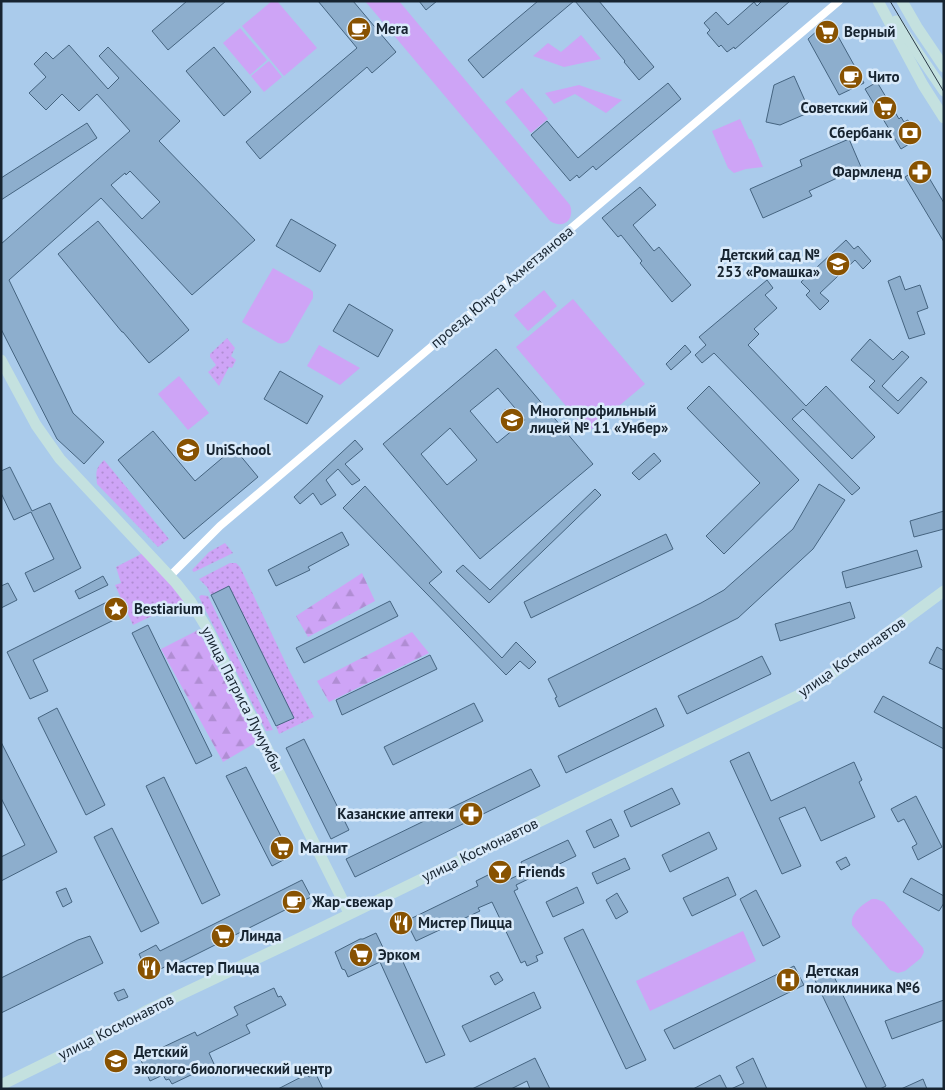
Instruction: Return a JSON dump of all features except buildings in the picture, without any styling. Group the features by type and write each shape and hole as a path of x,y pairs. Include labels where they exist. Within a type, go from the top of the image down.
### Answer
{"street":[{"name":"проезд Юнуса Ахметзянова","path":"170,576 227,520 839,1"},
{"path":"880,1 944,91"},
{"path":"880,1 940,103 944,118"},
{"path":"902,1 944,85"},
{"path":"916,27 944,67"},
{"name":"улица Патриса Лумумбы","path":"1,360 36,426 60,459 170,576 191,602 208,630 350,913"},
{"name":"улица Космонавтов","path":"1,1085 111,1031 146,1011 799,695 825,679 944,591"}],"green space":[{"path":"272,1 277,1 317,48 284,76 242,26"},
{"path":"365,1 399,1 570,205 571,215 567,222 560,224 550,221"},
{"path":"240,28 267,60 250,75 223,43"},
{"path":"581,35 601,59 564,67 533,56 548,43 561,52"},
{"path":"269,61 282,77 264,92 251,76"},
{"path":"579,85 622,100 606,113 575,94 554,104 545,93"},
{"path":"522,88 548,119 531,133 505,102"},
{"path":"740,119 763,167 734,173 728,168 712,131"},
{"path":"273,268 313,292 313,298 289,340 282,343 278,343 242,322"},
{"path":"544,290 557,306 528,331 514,315"},
{"path":"573,299 645,384 588,432 516,347"},
{"path":"227,338 235,348 231,356 236,360 232,368 229,367 219,386 208,372 216,365 210,354"},
{"path":"319,345 360,368 340,385 307,366"},
{"path":"179,376 209,413 188,430 158,394"},
{"path":"104,460 169,539 158,547 97,484 97,471"},
{"path":"225,543 233,553 194,572 192,570 209,552"},
{"path":"143,553 186,600 133,625 115,585 121,583 116,567"},
{"path":"230,563 236,563 240,567 290,672 314,717 279,734 276,726 293,718 228,587 211,595 207,587 199,579"},
{"path":"362,573 375,601 308,637 296,616"},
{"path":"201,595 208,596 273,730 266,731 199,597"},
{"path":"198,630 257,742 223,762 161,649"},
{"path":"412,632 429,653 329,702 317,681"},
{"path":"872,899 884,902 923,948 924,952 921,958 905,971 898,973 890,970 852,925 855,913 861,906"},
{"path":"743,931 756,961 650,1011 636,981"}],"tram line":[{"path":"890,1 944,92"}],"place":[{"name":"Mera","path":"359,29"},
{"name":"Верный","path":"827,32"},
{"name":"Чито","path":"851,77"},
{"name":"Советский","path":"885,108"},
{"name":"Сбербанк","path":"910,133"},
{"name":"Фармленд","path":"920,172"},
{"name":"Детский сад № 253 «Ромашка»","path":"838,264"},
{"name":"Многопрофильный лицей № 11 «Унбер»","path":"512,420"},
{"name":"UniSchool","path":"188,450"},
{"name":"Bestiarium","path":"116,609"},
{"name":"Казанские аптеки","path":"471,814"},
{"name":"Магнит","path":"282,848"},
{"name":"Friends","path":"500,872"},
{"name":"Жар-свежар","path":"294,902"},
{"name":"Мистер Пицца","path":"401,923"},
{"name":"Линда","path":"223,936"},
{"name":"Эрком","path":"361,955"},
{"name":"Мастер Пицца","path":"149,968"},
{"name":"Детская поликлиника №6","path":"788,980"},
{"name":"Детский эколого-биологический центр","path":"116,1061"}]}
